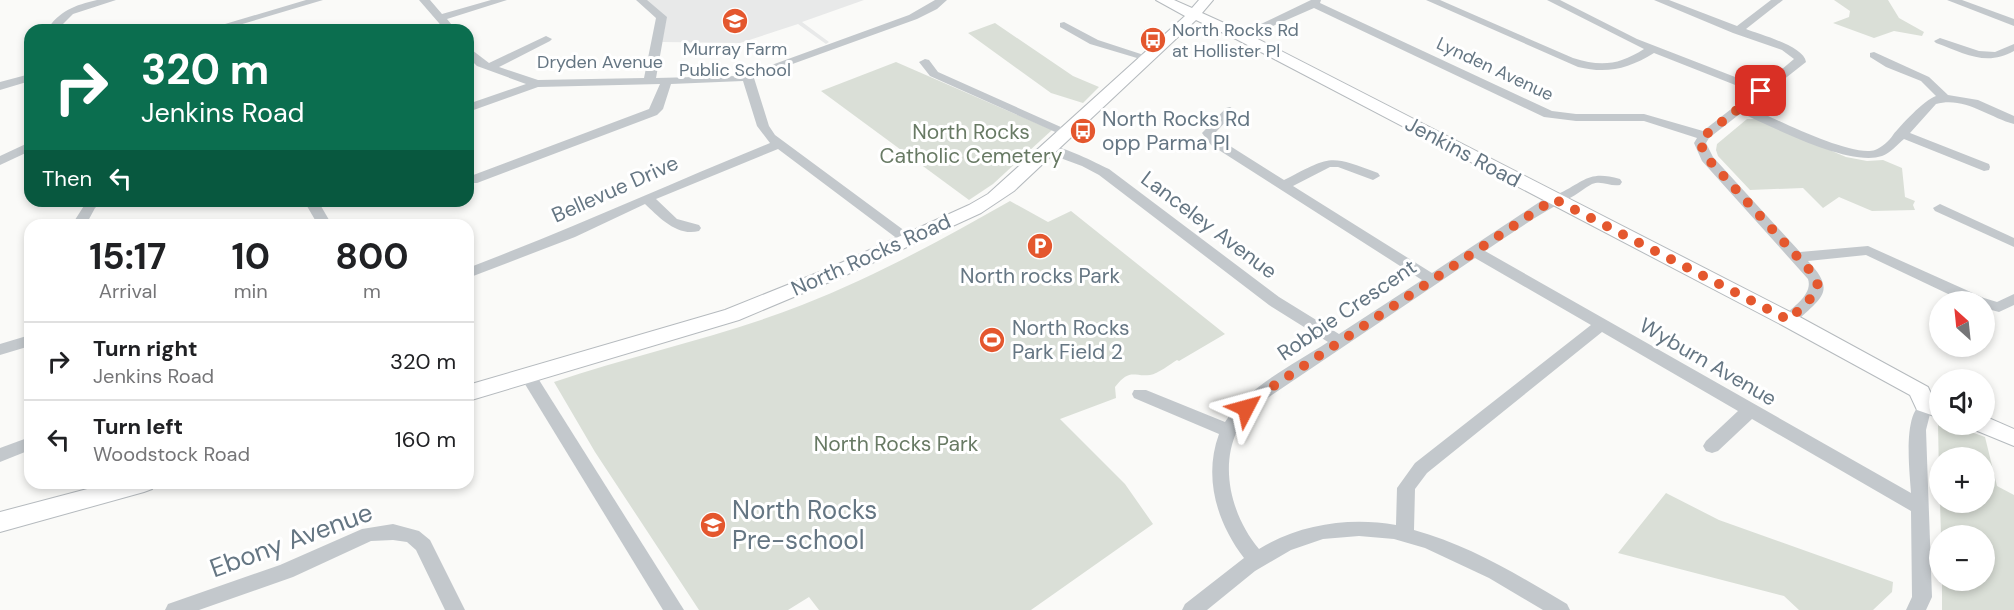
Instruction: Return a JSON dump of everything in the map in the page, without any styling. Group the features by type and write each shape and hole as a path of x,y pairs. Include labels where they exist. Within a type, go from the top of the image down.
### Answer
{"main road":[{"name":"Jenkins Road","path":"1163,0 1201,7 1240,36 1789,320 1929,399"},
{"name":"North Rocks Road","path":"474,391 732,315 908,240 994,198 1201,7"},
{"path":"1995,429 2014,438"},
{"path":"0,522 122,489"}],"street":[{"path":"57,24 62,17 76,9 111,0"},
{"path":"267,0 274,12"},
{"path":"231,24 318,0"},
{"path":"424,0 446,24"},
{"path":"440,18 501,0"},
{"path":"641,0 662,17 649,81"},
{"name":"Dryden Avenue","path":"474,56 481,64 537,84 748,77 913,17 942,0"},
{"path":"1431,0 1569,60 1591,67 1608,68 1626,65 1652,50"},
{"path":"1555,0 1652,50 1761,91"},
{"path":"1659,0 1790,50 1800,58 1800,62 1704,136 1700,143 1707,158 1815,276 1818,286 1815,294 1789,320"},
{"path":"1737,31 1778,0"},
{"path":"1952,0 2014,23"},
{"path":"1240,36 1315,2"},
{"name":"Lynden Avenue","path":"1315,2 1548,114 1579,119 1622,116 1649,118 1674,124 1704,136"},
{"path":"1064,25 1094,42 1147,58"},
{"path":"490,67 546,39"},
{"path":"1940,42 1977,54 1997,56 2014,47"},
{"path":"1874,55 1886,63 1925,80 1945,98"},
{"path":"924,62 934,74 1066,132"},
{"path":"748,77 763,126 778,144 908,240"},
{"path":"0,86 24,79"},
{"path":"474,179 653,112 657,109 667,80"},
{"path":"474,106 537,84"},
{"path":"1740,108 1841,151 1856,154 1879,153 1932,101 1945,98 1969,103 2014,120"},
{"path":"1230,111 1210,129 1209,137 1282,186 1433,280"},
{"path":"1900,133 1984,167"},
{"name":"Bellevue Drive","path":"474,271 570,234 647,198 778,144"},
{"path":"0,161 24,149"},
{"name":"Lanceley Avenue","path":"1048,149 1088,163 1104,172 1274,301 1340,342"},
{"path":"1282,186 1328,163 1340,163 1373,176"},
{"name":"Robbie Crescent","path":"1257,561 1240,540 1229,518 1223,491 1222,463 1229,431 1246,408 1263,393 1554,199 1563,197 1586,181 1597,178 1615,182"},
{"path":"647,198 672,222 694,228"},
{"path":"1940,208 2014,243"},
{"path":"1798,257 1868,250 1956,291"},
{"name":"Wyburn Avenue","path":"1475,252 1921,508"},
{"path":"1995,306 1999,307 2014,298"},
{"path":"1405,533 1406,488 1421,468 1601,325"},
{"path":"0,350 24,342"},
{"path":"528,376 674,610"},
{"path":"1140,394 1229,431"},
{"path":"1916,610 1922,597 1918,430 1922,410 1929,404"},
{"path":"1712,446 1750,410"},
{"path":"0,454 24,445"},
{"path":"1192,610 1283,544 1337,529 1368,529 1405,533 1473,558 1560,610"},
{"name":"Ebony Avenue","path":"175,610 286,571 369,534 393,532 412,536 423,546 455,610"}],"shaded area":[{"name":"Murray Farm Public School","path":"646,0 864,0 802,22 829,42 826,44 798,24 740,43 662,42 666,20"}],"green space":[{"path":"1834,0 1888,0 1899,18 1924,32 1922,36 1894,31 1874,38 1833,23 1849,17 1850,11"},
{"path":"995,23 1073,76 1099,87 1083,103 1051,93 968,33"},
{"name":"North Rocks Catholic Cemetery","path":"896,62 1052,130 993,184 969,200 821,91"},
{"path":"1747,119 1756,119 1846,157 1867,161 1883,160 1902,168 1905,197 1915,201 1913,205 1915,210 1872,211 1839,197 1823,208 1803,188 1750,190 1718,156 1716,150 1717,144"},
{"name":"North Rocks Park","path":"1010,201 1048,222 1071,211 1225,334 1157,373 1124,377 1115,387 1116,398 1060,419 1125,484 1153,524 1031,610 819,610 809,597 788,610 699,610 595,452 554,382 741,327 802,305 882,270"},
{"path":"1938,435 1980,435 1985,437 1987,447 1938,447"},
{"path":"1995,478 1997,486 2014,495 2014,610 1942,610 1942,591 1995,591 1995,525 1941,525 1940,513 1995,513"},
{"path":"1666,493 1719,520 1893,582 1892,592 1873,610 1799,610 1784,596 1618,553"}],"place":[{"name":"Murray Farm Public School","path":"735,21"},
{"name":"North Rocks Rd at Hollister Pl","path":"1153,40"},
{"name":"North Rocks Rd opp Parma Pl","path":"1083,131"},
{"name":"North rocks Park","path":"1040,246"},
{"name":"North Rocks Park Field 2","path":"992,340"},
{"name":"North Rocks Pre-school","path":"713,525"}],"route":[{"path":"1246,408 1263,393 1554,199 1789,320 1818,290 1815,276 1700,148 1704,136 1761,91"}]}
